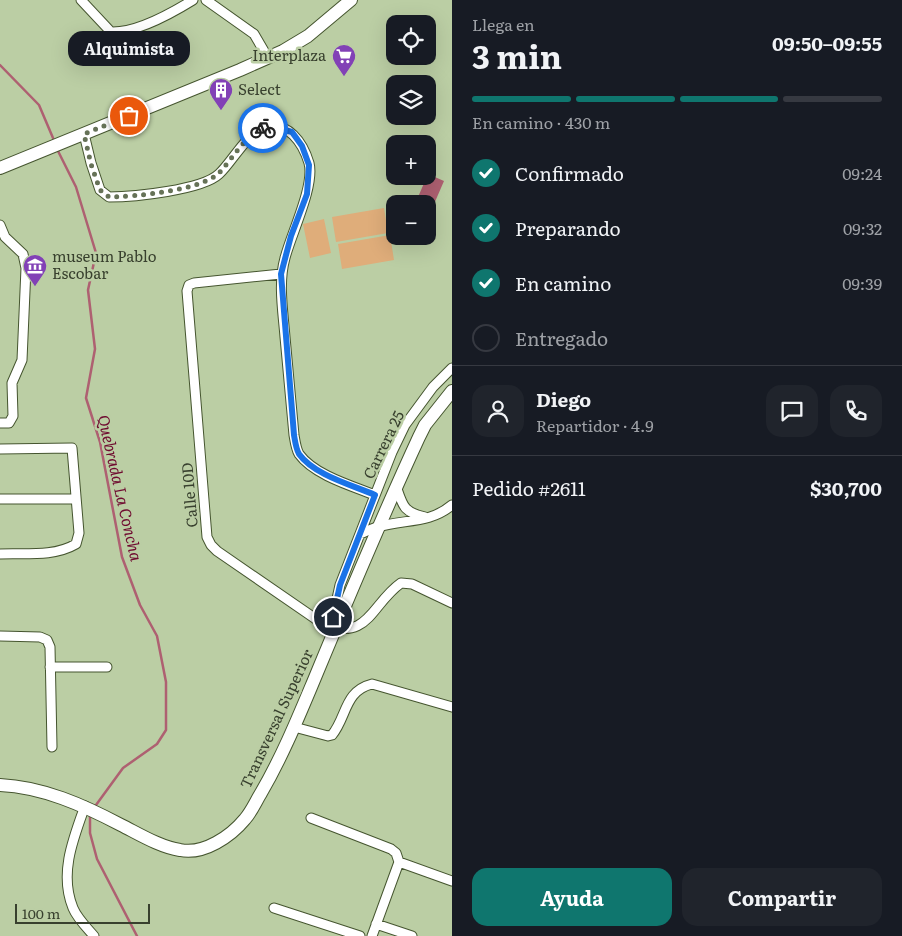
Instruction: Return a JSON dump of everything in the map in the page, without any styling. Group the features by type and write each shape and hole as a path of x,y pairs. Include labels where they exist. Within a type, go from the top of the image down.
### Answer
{"main road":[{"path":"0,168 268,58 308,36 351,0"},
{"name":"Transversal Superior","path":"0,785 16,786 49,793 91,809 148,839 180,851 198,850 217,842 233,831 246,818 268,781 294,727 396,486 425,425 452,391"}],"street":[{"path":"80,0 112,32 120,33 166,16 193,0"},
{"path":"206,0 254,34 268,58"},
{"path":"84,134 91,164 100,190 109,197 193,186 210,181 219,174 235,154 258,131 274,127 292,132 302,146 309,165 307,194 291,236 281,274 294,435 298,453 309,464 325,474 375,495"},
{"path":"0,225 5,237 23,254 26,268 22,360 12,383 13,416 4,423"},
{"name":"Calle 10D","path":"281,274 194,283 189,285 187,291 207,537 217,551 323,624 336,629"},
{"name":"Carrera 25","path":"323,624 333,617 340,585 392,452 405,425 433,386 452,368"},
{"path":"0,449 72,448 79,533 76,544 66,550 45,553 0,554"},
{"path":"396,486 405,509 410,513 430,518"},
{"path":"0,498 76,498"},
{"path":"360,534 378,527 430,518 443,513 452,505"},
{"path":"336,629 348,630 361,624 372,615 391,590 401,583 412,584 452,603"},
{"path":"0,636 40,636 47,640 50,647 52,747"},
{"path":"50,668 107,667"},
{"path":"294,727 328,736 332,735 356,691 363,686 372,684 452,707"},
{"path":"91,809 68,856 68,888 73,910 94,936"},
{"path":"311,818 391,849 396,853 398,862 372,936"},
{"path":"398,862 452,881"},
{"path":"274,908 360,936"},
{"path":"376,924 412,936"}],"shaded area":[{"path":"436,178 444,181 436,199 436,195 419,195 423,185 436,185"},
{"path":"384,208 386,233 336,242 332,217"},
{"path":"324,219 331,253 310,258 303,224"},
{"path":"386,236 386,245 392,245 394,260 342,269 338,244"}],"waterway":[{"name":"Quebrada La Concha","path":"0,65 39,105 53,138"},
{"name":"Quebrada La Concha","path":"57,149 76,187 96,253 88,290 95,349 86,398 100,442 122,557 140,605 157,636 166,682 166,730 157,744 123,768 96,805"},
{"name":"Quebrada La Concha","path":"91,813 90,833 97,859 137,936"}],"way so far":[{"path":"129,116 84,134 94,175 100,190 109,197 193,186 210,181 263,128"}],"place":[{"name":"Interplaza","path":"344,77"},
{"name":"Select","path":"221,111"},
{"name":"Alquimista","path":"129,116"},
{"name":"museum Pablo Escobar","path":"35,287"}],"route":[{"path":"263,128 283,128 292,132 302,146 309,165 307,194 291,236 281,274 294,435 298,453 309,464 325,474 375,495 340,585 333,617"}]}
